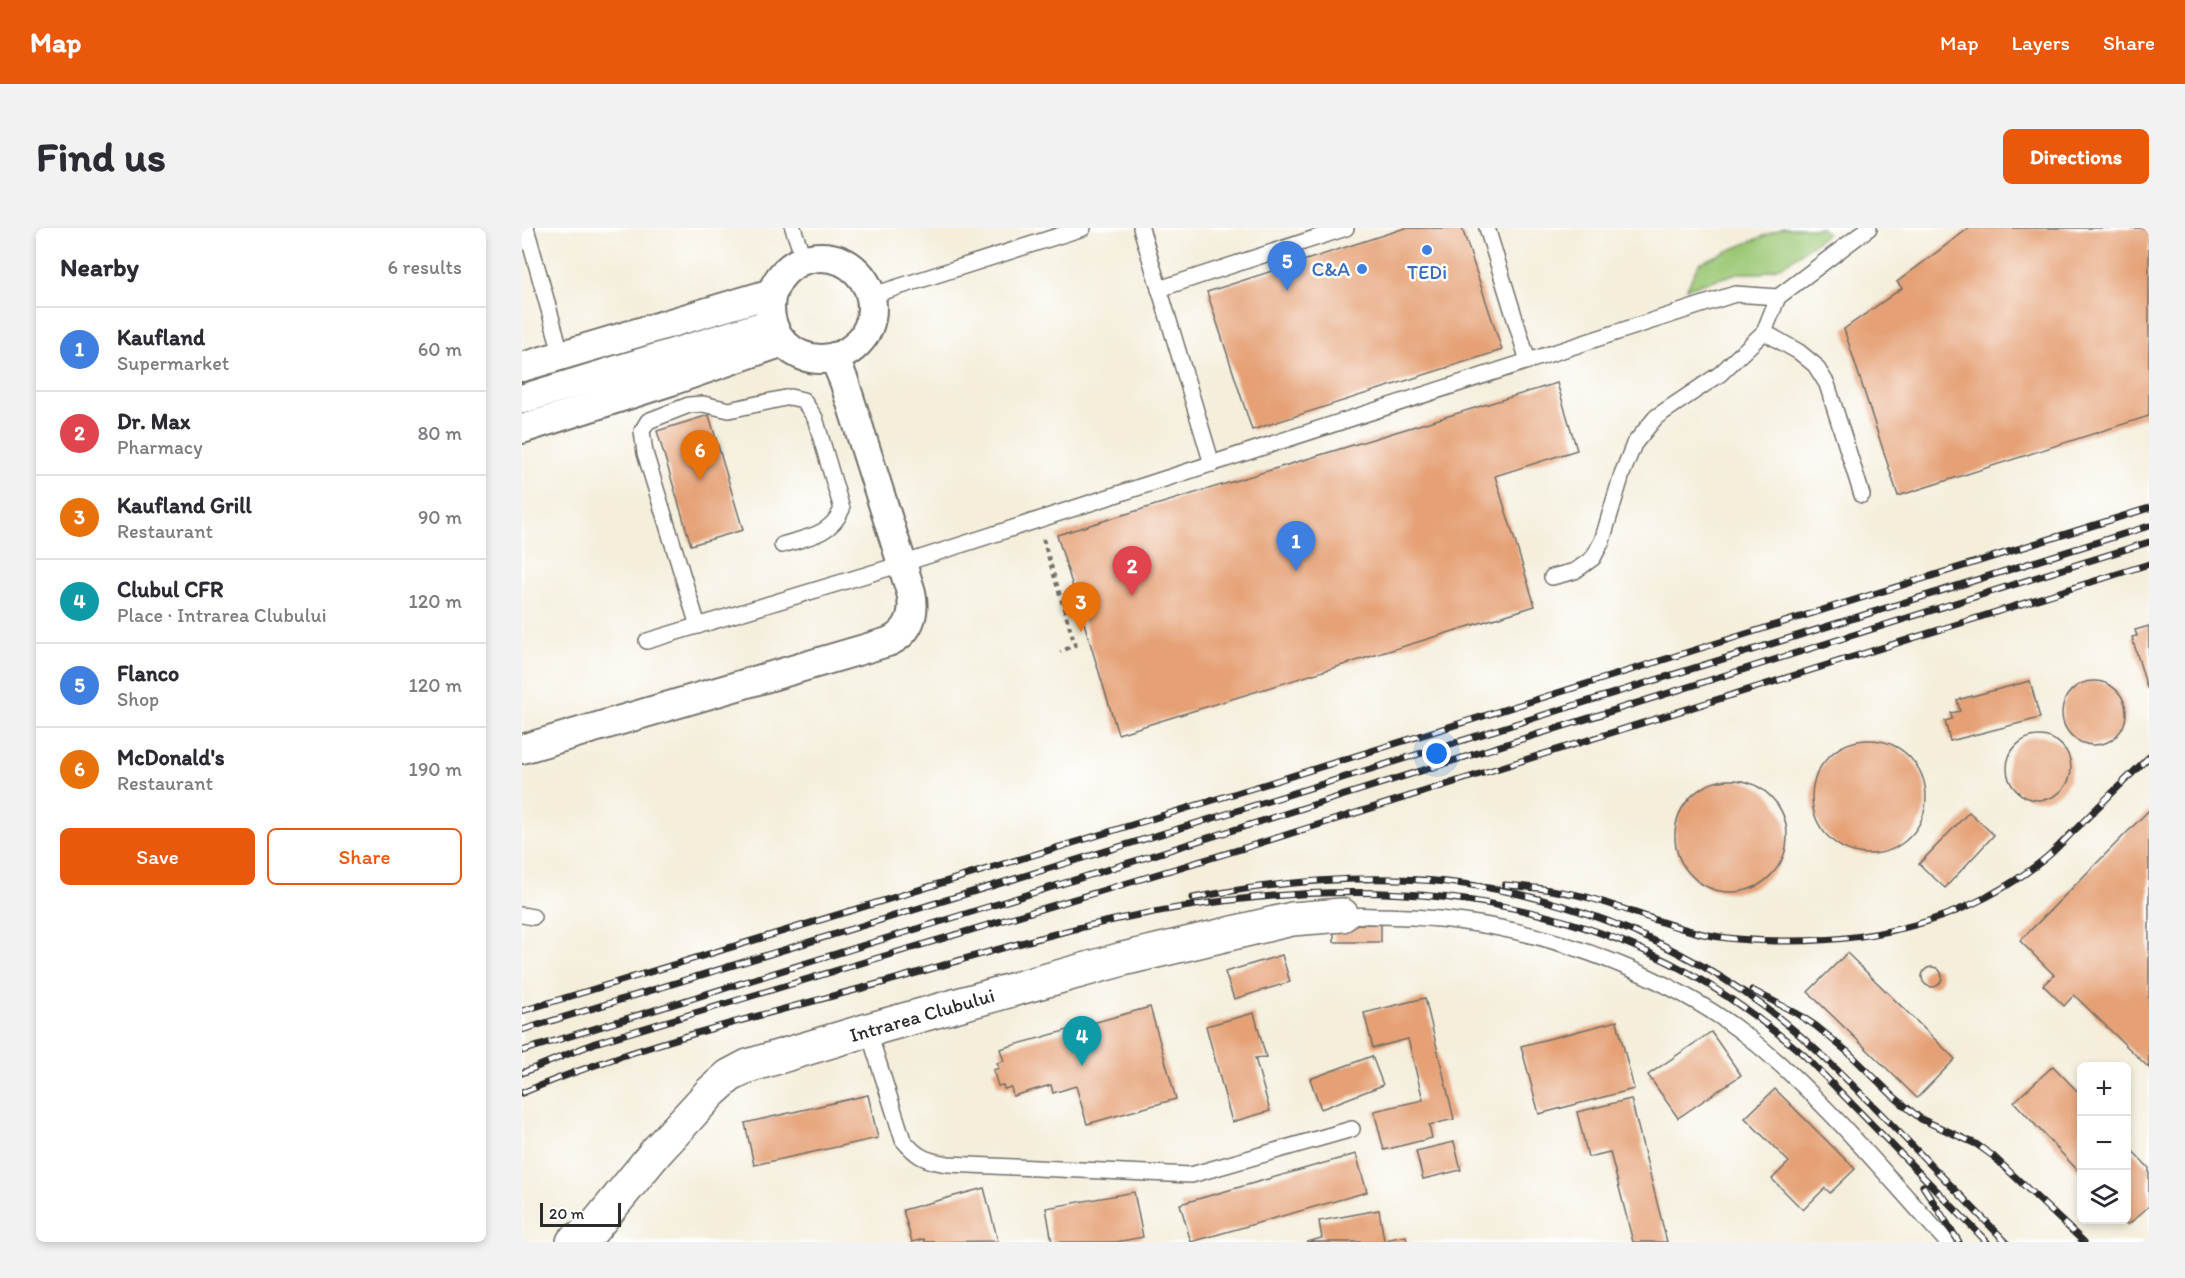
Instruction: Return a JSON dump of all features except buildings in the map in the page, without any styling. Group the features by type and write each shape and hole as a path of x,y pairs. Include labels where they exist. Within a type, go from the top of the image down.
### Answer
{"street":[{"path":"826,258 846,265 862,279 870,296 870,320 861,339 854,346 834,357 823,359 801,355 777,332 770,311 772,293 779,279 786,271 804,260 826,258"},
{"path":"522,367 772,293"},
{"path":"522,399 665,355 777,332"},
{"path":"522,429 671,381 777,332"},
{"path":"522,749 899,637 910,622 914,602 844,381 834,357"},
{"name":"Intrarea Clubului","path":"573,1242 592,1230 696,1107 729,1076 748,1066 868,1029 1123,959 1292,919 1342,915"}],"lane":[{"path":"526,228 562,356"},
{"path":"793,228 804,260"},
{"path":"870,296 1083,228"},
{"path":"1141,228 1212,464"},
{"path":"1159,289 1346,228"},
{"path":"1487,228 1528,361"},
{"path":"1552,578 1575,571 1593,558 1602,541 1622,474 1634,444 1656,417 1720,374 1764,332 1778,297 1869,228"},
{"path":"647,641 1037,521 1735,294 1778,297"},
{"path":"1764,332 1799,352 1815,365 1827,384 1862,495"},
{"path":"698,626 645,453 642,431 648,421 689,405 702,404 729,410 789,397 803,400 815,418 842,509 837,521 823,532 783,545"},
{"path":"1342,915 1464,922 1534,936 1606,959 1679,992 1716,1013 1807,1089 1947,1242"},
{"path":"868,1029 903,1140 915,1154 932,1161 948,1164 1191,1175 1352,1130"}],"path":[{"path":"1037,521 1075,645 1060,652"}],"green space":[{"path":"1783,228 1822,228 1827,234 1782,266 1761,273 1738,273 1687,288 1699,263"}],"railway":[{"path":"522,1011 1266,784 2149,508"},
{"path":"522,1030 1233,812 2149,526"},
{"path":"522,1051 2149,542"},
{"path":"522,1073 595,1043 1241,849 2149,564"},
{"path":"1505,885 1580,896 1660,922 1724,938 1767,941 1822,940 1890,931 1954,912 2014,881 2051,853 2149,757"},
{"path":"1193,898 1294,883 1344,879 1395,879 1449,882 1503,891 1556,904 1608,921 1659,943 1707,969 1753,999 1796,1032 1845,1077 2006,1242"},
{"path":"522,1093 656,1045 1011,946 1087,926 1158,911 1230,900 1303,894 1376,893 1449,898 1520,910 1590,929 1658,957 1716,989 1770,1027 1804,1055 1987,1242"},
{"path":"1752,990 1816,1026 1921,1119 1976,1144 1993,1156 2084,1242"},
{"path":"1923,1186 1959,1242"}],"place":[{"name":"TEDi","path":"1427,250"},
{"name":"C&A","path":"1362,269"},
{"name":"Flanco","path":"1287,291"},
{"name":"McDonald's","path":"700,480"},
{"name":"Kaufland","path":"1296,571"},
{"name":"Dr. Max","path":"1132,596"},
{"name":"Kaufland Grill","path":"1081,632"},
{"name":"Clubul CFR","path":"1082,1066"}]}
